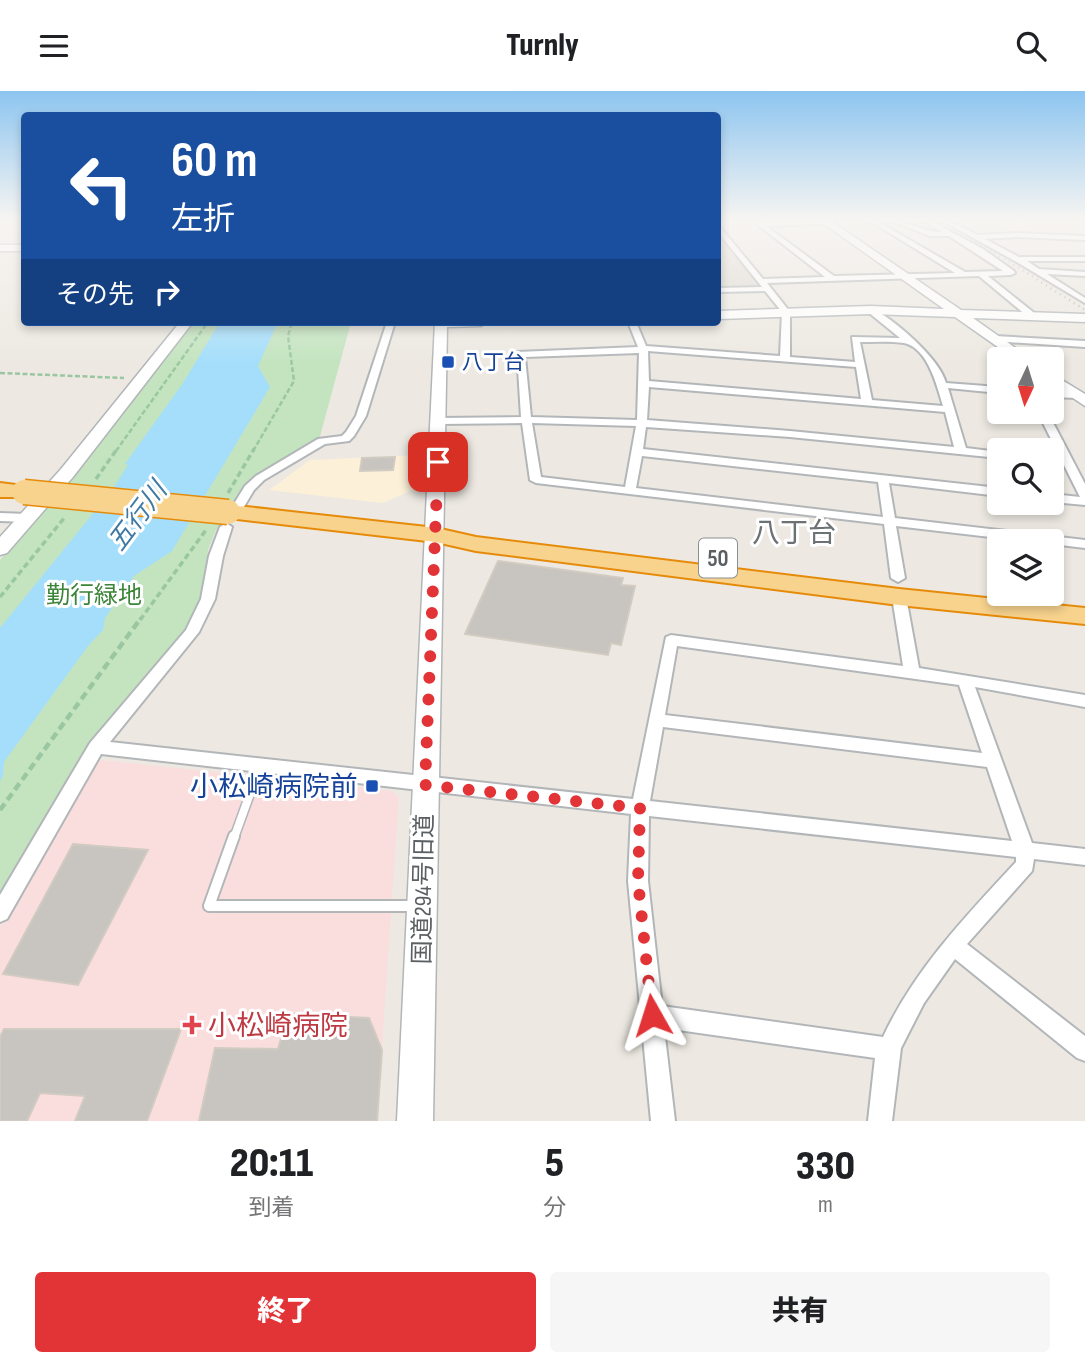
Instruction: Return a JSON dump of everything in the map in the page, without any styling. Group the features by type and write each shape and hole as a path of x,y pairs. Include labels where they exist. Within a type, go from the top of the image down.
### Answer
{"highway":[{"name":"50","path":"0,490 230,510 436,535 476,534 562,541 1085,616"},
{"name":"50","path":"898,588 987,591"},
{"path":"1064,600 1085,603"}],"street":[{"path":"751,269 786,312 785,359"},
{"path":"820,269 833,279"},
{"path":"894,269 1007,347"},
{"path":"954,269 964,275"},
{"path":"761,281 1011,272 1006,269"},
{"path":"1034,269 1085,301"},
{"path":"1037,271 1085,274"},
{"path":"981,274 1030,314"},
{"path":"721,291 768,289"},
{"path":"721,315 871,310 1084,318"},
{"path":"871,310 925,353 939,375 961,451"},
{"path":"0,549 184,326"},
{"path":"0,913 96,747 192,632 208,599 216,556 230,510 260,478 322,441 345,439 350,434 360,416 390,326"},
{"name":"国道294号旧道","path":"415,1121 436,535 440,326"},
{"path":"629,491 638,452 644,384 643,349 634,326"},
{"path":"867,401 855,339 909,341"},
{"path":"995,339 1085,344"},
{"path":"861,365 643,349 520,354 526,418 537,480 1085,544"},
{"path":"644,384 948,409"},
{"path":"941,385 987,389"},
{"path":"1064,386 1081,398"},
{"path":"439,421 526,418 642,421 987,454"},
{"path":"1048,424 1085,499 1064,498"},
{"path":"638,452 987,491"},
{"path":"883,479 912,673"},
{"path":"0,517 28,518"},
{"path":"663,1121 638,881 640,808 671,640 965,680 1084,703"},
{"path":"880,1121 889,1049 916,997 953,945 1025,865 1025,851 965,680"},
{"path":"656,720 993,761"},
{"path":"96,747 1085,857"},
{"path":"953,945 1085,1050"},
{"path":"652,1015 889,1049"}],"lane":[{"path":"260,766 209,906 423,907"}],"path":[{"path":"96,480 205,326"},
{"path":"230,510 294,381 288,336 291,326"},
{"path":"0,373 140,379"},
{"path":"0,597 69,512"},
{"path":"0,810 206,529"}],"shaded area":[{"path":"721,269 750,269 761,285 721,288"},
{"path":"420,455 419,487 383,503 269,490 310,460"},
{"name":"小松崎病院","path":"102,760 392,791 399,797 377,1121 0,1121 0,928 92,765"}],"green space":[{"name":"勤行緑地","path":"190,326 350,326 319,440 255,475 216,530 208,550 201,601 187,628 99,732 0,896 0,560"}],"water":[{"name":"五行川","path":"218,326 276,326 258,366 270,387 172,551 134,576 105,618 103,630 88,646 4,762 0,781 0,628 112,490 128,465 125,464 183,383"}],"building":[{"path":"395,457 393,470 360,471 362,458"},
{"path":"498,561 623,578 621,585 635,586 621,645 611,643 608,655 465,634"},
{"path":"73,844 148,850 78,985 3,974"},
{"path":"288,1014 369,1018 382,1050 377,1121 199,1121 215,1048 278,1049"},
{"path":"4,1029 181,1029 147,1121 75,1121 85,1096 40,1093 27,1121 0,1121 0,1037"}],"railway":[{"path":"1021,269 1085,310"}],"place":[{"name":"八丁台","path":"448,362"},
{"name":"小松崎病院前","path":"372,786"},
{"name":"小松崎病院","path":"192,1025"}],"district":[{"name":"八丁台","path":"794,532"}],"route":[{"path":"438,462 425,785 640,808 638,881 652,1015"}]}
